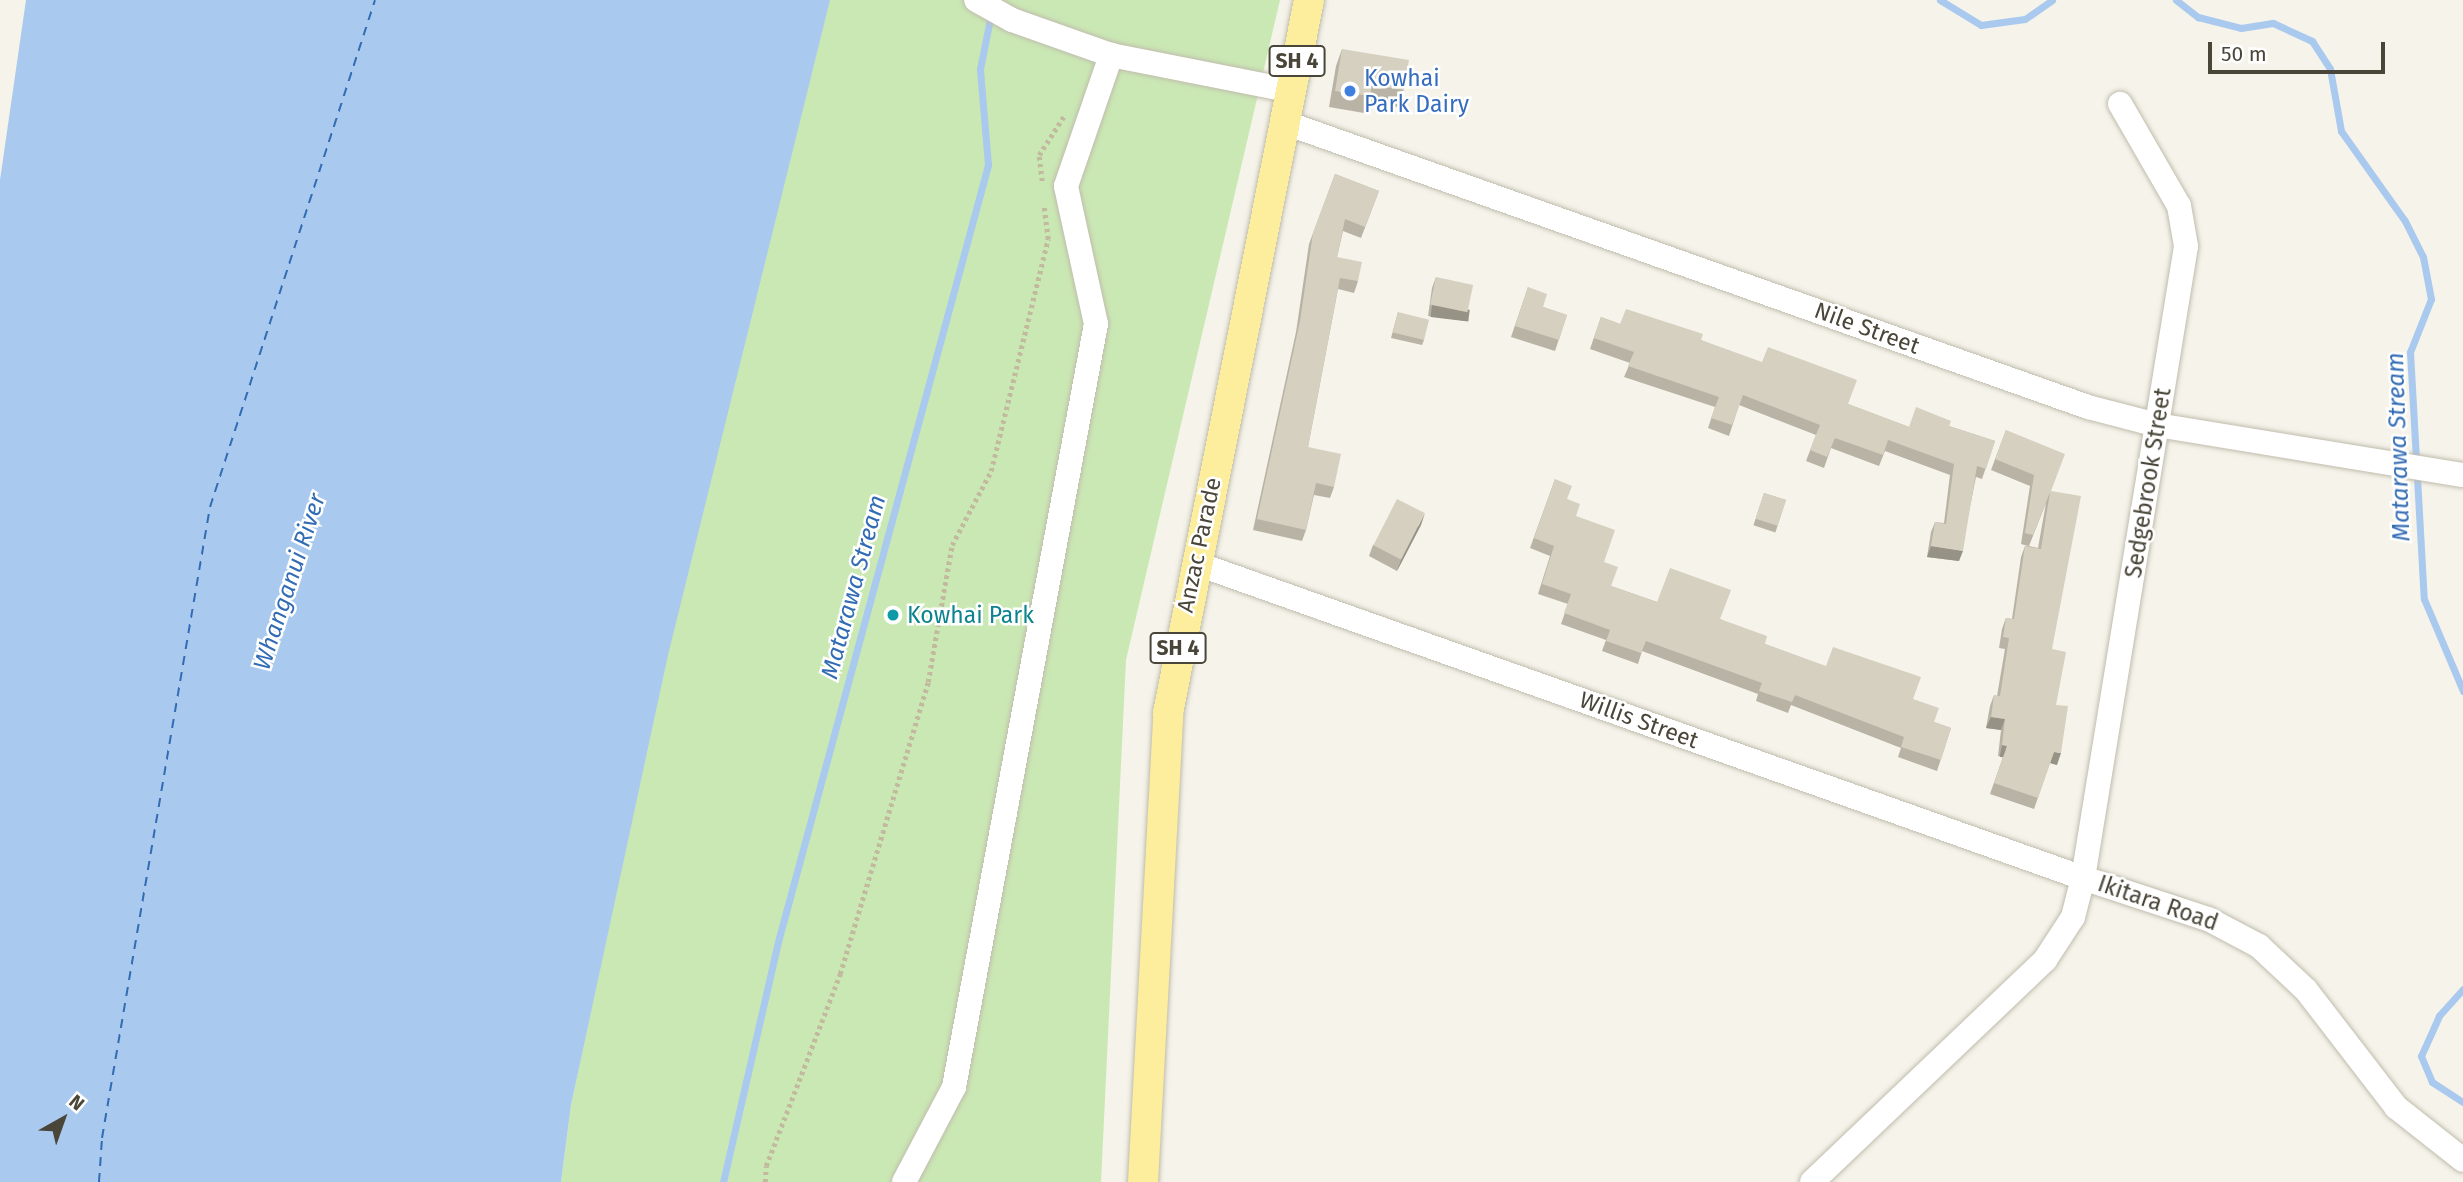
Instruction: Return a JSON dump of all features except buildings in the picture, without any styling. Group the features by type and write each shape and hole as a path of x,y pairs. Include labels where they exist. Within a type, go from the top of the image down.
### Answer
{"main road":[{"name":"Anzac Parade","path":"1143,1182 1162,776 1177,654 1309,0"}],"street":[{"path":"976,0 1012,20 1111,55 1292,91"},
{"path":"904,1182 954,1087 981,953 1096,324 1066,186 1111,55"},
{"name":"Sedgebrook Street","path":"2083,878 2187,234 2179,206 2120,104"},
{"name":"Nile Street","path":"1286,123 2088,407 2157,425 2463,475"},
{"name":"Willis Street","path":"1195,564 2083,878"},
{"name":"Ikitara Road","path":"1812,1182 2045,960 2073,917 2083,878 2208,919 2259,946 2306,990 2396,1107 2463,1160"}],"path":[{"path":"1042,183 1039,155 1067,111"},
{"path":"765,1182 766,1166 840,974 928,682 952,545 992,471 1048,239 1043,197"}],"green space":[{"name":"Kowhai Park","path":"789,0 1280,0 1126,660 1101,1182 561,1182 571,1105 597,981 605,893"}],"water":[{"name":"Whanganui River","path":"26,0 830,0 668,655 571,1105 561,1182 0,1182 0,180"}],"waterway":[{"name":"Matarawa Stream","path":"1940,0 1981,25 2025,19 2052,0"},
{"name":"Matarawa Stream","path":"2176,0 2198,17 2241,28 2273,23 2312,41 2330,69 2341,131 2405,221 2423,257 2431,299 2410,352 2424,599 2463,691"},
{"name":"Matarawa Stream","path":"723,1182 779,938 988,165 980,69 991,14"},
{"name":"Matarawa Stream","path":"2463,989 2439,1016 2421,1056 2432,1082 2463,1102"}],"ferry route":[{"path":"99,1182 102,1138 210,507 375,0"}],"place":[{"name":"Kowhai Park Dairy","path":"1350,91"},
{"name":"Kowhai Park","path":"893,615"}]}
